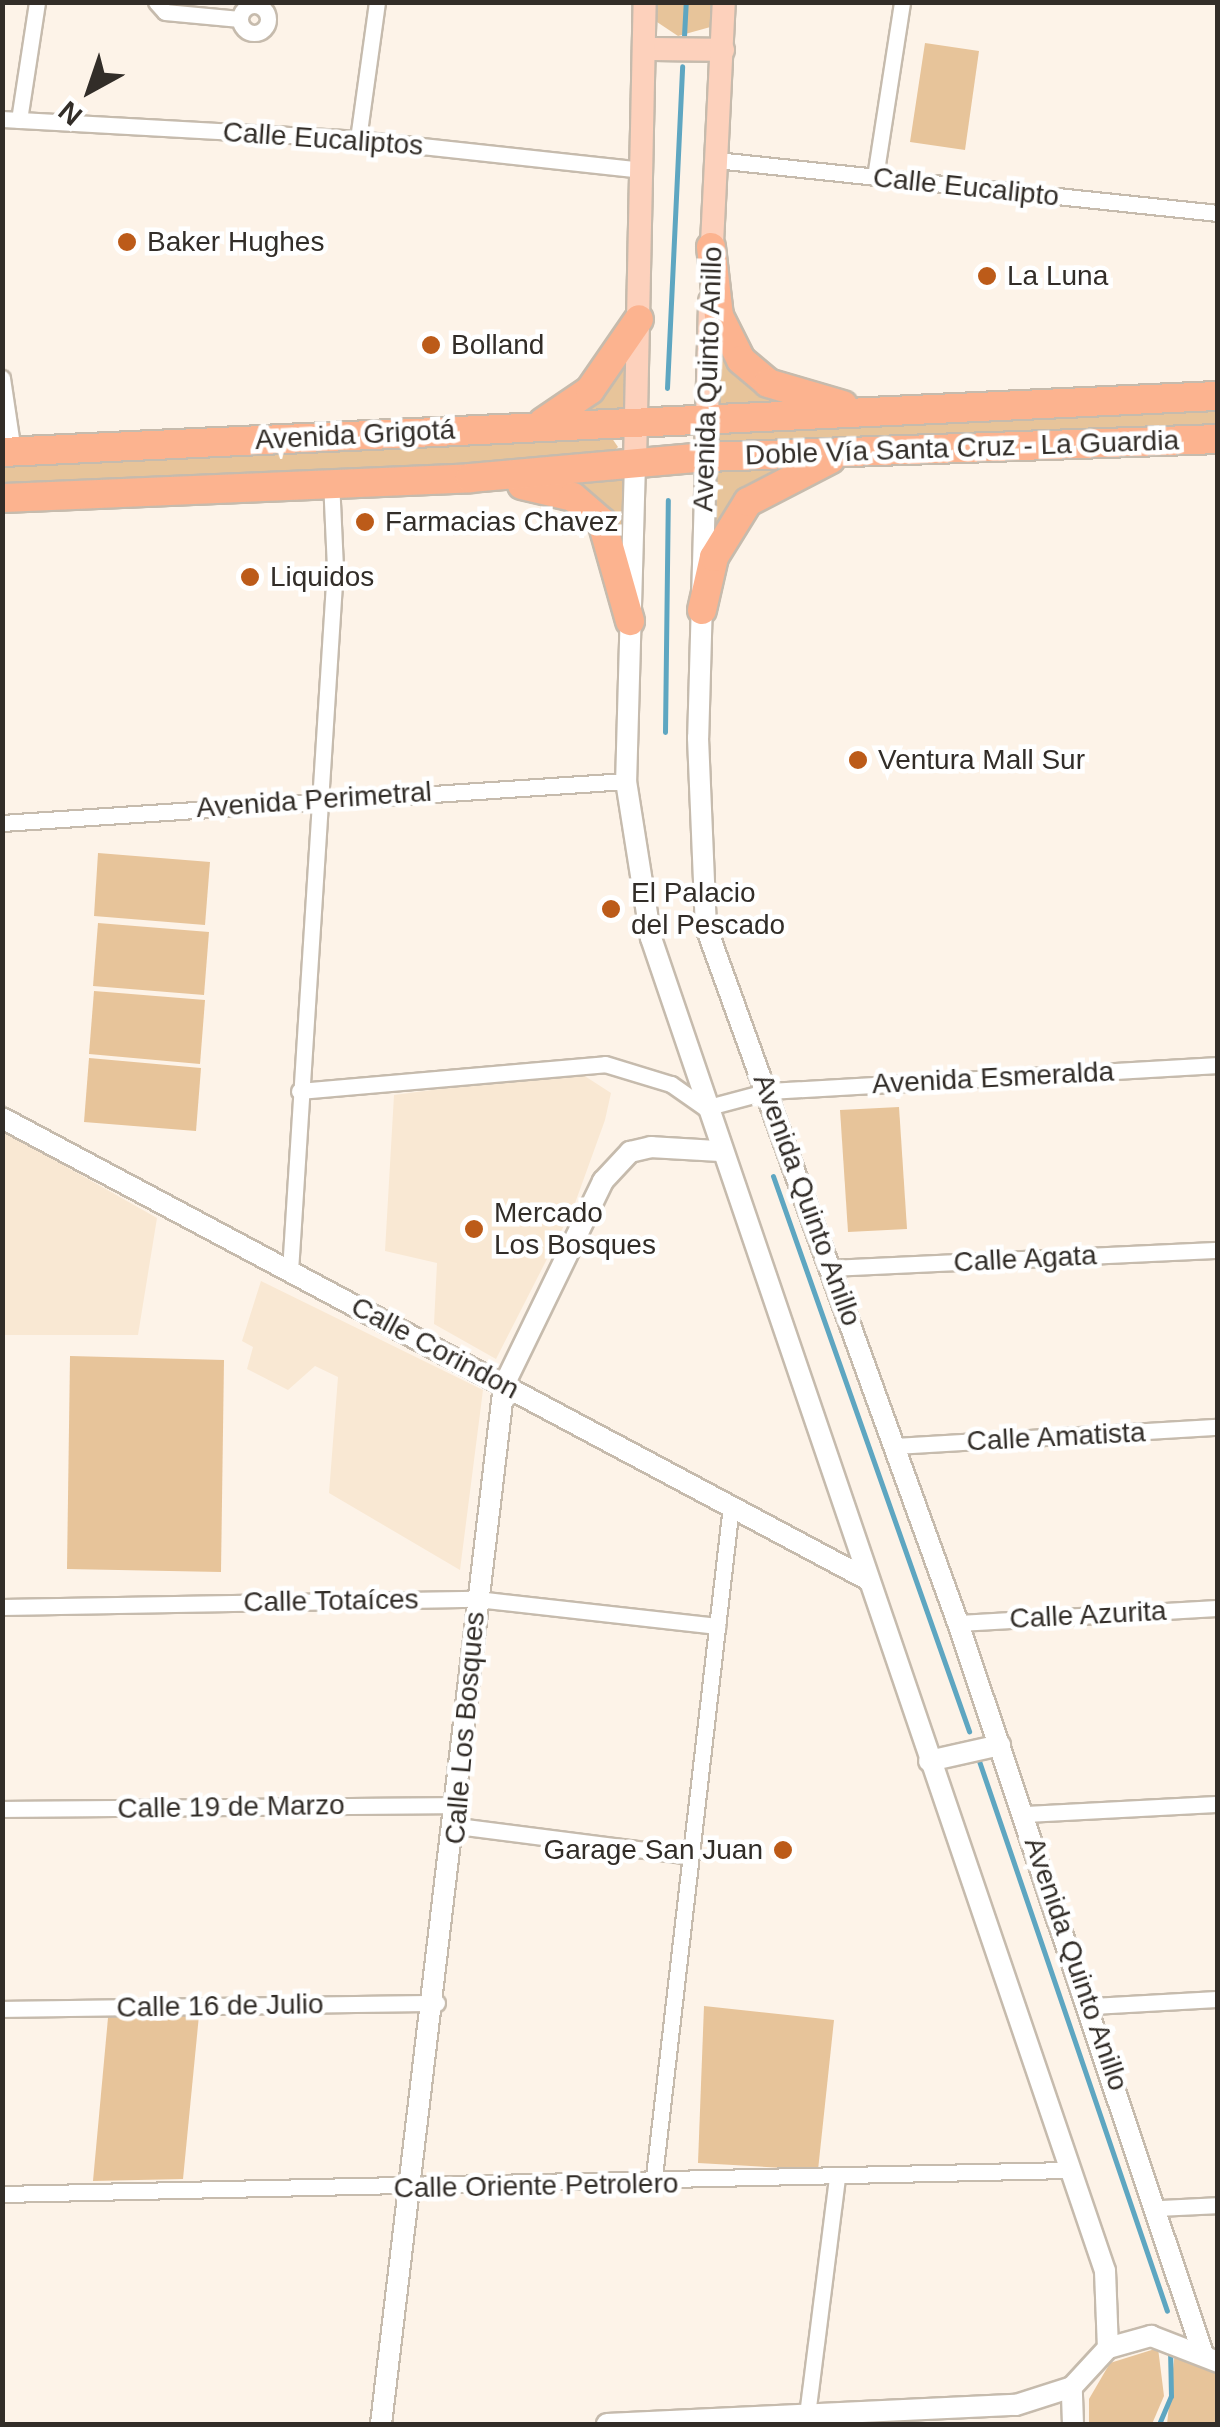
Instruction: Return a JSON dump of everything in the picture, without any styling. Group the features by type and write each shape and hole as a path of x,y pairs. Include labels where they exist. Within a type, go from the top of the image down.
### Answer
{"highway":[{"path":"712,247 719,316 741,360 787,392 864,410"},
{"path":"541,424 590,390 639,319"},
{"name":"Doble Vía Santa Cruz - La Guardia","path":"707,421 1216,394"},
{"name":"Avenida Grigotá","path":"8,452 541,424 707,421"},
{"name":"Doble Vía Santa Cruz - La Guardia","path":"706,457 1218,439"},
{"path":"702,610 714,556 748,502 850,452"},
{"name":"Avenida Grigotá","path":"2,498 331,479 470,478 706,457"},
{"path":"470,478 557,490 592,509 612,539 630,621"}],"main road":[{"path":"645,2 626,781 640,893 704,1108 1070,2170 1113,2308 1108,2348"},
{"name":"Avenida Quinto Anillo","path":"724,2 712,247 702,610 698,880 706,927 770,1091 958,1623 1210,2356"},
{"path":"645,49 723,50"},
{"name":"Calle Corindon","path":"2,1118 867,1578"},
{"name":"Calle Los Bosques","path":"381,2424 437,2004 477,1599 504,1385 603,1181 630,1152 651,1147 719,1150"},
{"path":"930,1760 1000,1745"},
{"path":"606,2424 1016,2405 1072,2386 1108,2348 1152,2336 1210,2356"},
{"path":"1072,2386 1072,2424"}],"street":[{"path":"11,120 37,2"},
{"path":"156,2 166,12 240,20"},
{"path":"358,138 377,2"},
{"path":"875,177 902,2"},
{"name":"Calle Eucaliptos","path":"11,120 358,138 642,170"},
{"name":"Calle Eucalipto","path":"716,160 1218,213"},
{"path":"2,378 8,452"},
{"path":"290,1271 314,799 334,568 331,479"},
{"name":"Avenida Perimetral","path":"2,823 626,781"},
{"path":"300,1091 605,1064 671,1084 704,1108 770,1091"},
{"name":"Avenida Esmeralda","path":"770,1091 1218,1065"},
{"name":"Calle Agata","path":"832,1268 1218,1250"},
{"name":"Calle Amatista","path":"894,1446 1218,1428"},
{"path":"653,2185 731,1506"},
{"name":"Calle Totaíces","path":"2,1607 477,1599 717,1626"},
{"name":"Calle Azurita","path":"958,1623 1218,1608"},
{"path":"1024,1814 1218,1804"},
{"name":"Calle 19 de Marzo","path":"2,1810 458,1815 690,1856"},
{"path":"1091,2006 1218,1999"},
{"name":"Calle 16 de Julio","path":"2,2009 437,2004"},
{"name":"Calle Oriente Petrolero","path":"2,2194 653,2185 1070,2170"},
{"path":"807,2416 837,2178"},
{"path":"1159,2208 1218,2205"}],"shaded area":[{"path":"654,3 716,3 714,26 678,36 654,20"},
{"path":"925,43 979,51 965,150 910,142"},
{"path":"721,333 810,406 713,411"},
{"path":"627,354 632,411 562,413"},
{"path":"1217,406 1217,432 711,448 711,434"},
{"path":"609,434 618,447 610,455 3,489 3,461"},
{"path":"795,468 711,550 712,471"},
{"path":"529,480 624,480 624,557 618,540"},
{"path":"98,853 210,862 205,925 94,916"},
{"path":"98,923 209,932 204,995 93,986"},
{"path":"94,991 205,1000 200,1064 89,1054"},
{"path":"89,1058 201,1068 196,1131 84,1122"},
{"name":"Mercado Los Bosques","path":"577,1071 611,1093 605,1120 574,1206 496,1359 434,1324 437,1263 385,1251 394,1095"},
{"path":"899,1107 907,1229 848,1232 840,1110"},
{"path":"3,1131 157,1218 138,1335 3,1335"},
{"path":"261,1281 483,1390 460,1570 329,1493 338,1377 315,1366 288,1390 247,1369 253,1347 242,1341"},
{"path":"70,1356 224,1360 221,1572 67,1569"},
{"path":"200,2005 183,2179 93,2181 109,2007"},
{"path":"704,2006 834,2020 818,2170 698,2163"},
{"path":"1158,2348 1164,2396 1152,2424 1089,2424 1089,2399 1110,2363"},
{"path":"1175,2351 1217,2373 1217,2424 1167,2424"}],"waterway":[{"path":"684,36 686,2"},
{"path":"667,388 682,66"},
{"path":"665,732 668,500"},
{"path":"773,1176 969,1731"},
{"path":"978,1758 1167,2311"},
{"path":"1159,2424 1171,2396 1170,2350"}],"place":[{"name":"Baker Hughes","path":"127,242"},
{"name":"La Luna","path":"987,276"},
{"name":"Bolland","path":"431,345"},
{"name":"Farmacias Chavez","path":"365,522"},
{"name":"Liquidos","path":"250,577"},
{"name":"Ventura Mall Sur","path":"858,760"},
{"name":"El Palacio del Pescado","path":"611,909"},
{"name":"Mercado Los Bosques","path":"474,1229"},
{"name":"Garage San Juan","path":"783,1850"}]}
